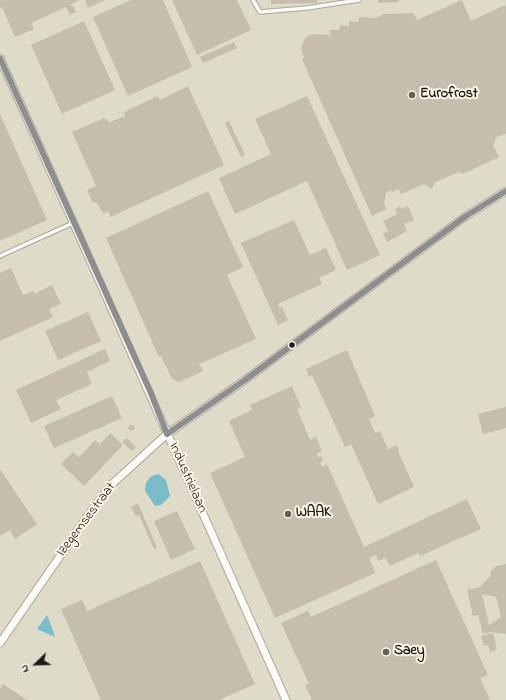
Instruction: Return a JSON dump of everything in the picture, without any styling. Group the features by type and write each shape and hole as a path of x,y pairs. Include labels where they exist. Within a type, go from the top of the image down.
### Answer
{"street":[{"name":"Industrielaan","path":"0,58 73,223 150,391 167,434 286,700"},
{"name":"Izegemsestraat","path":"0,643 87,517 111,485 167,434 257,371 466,216 506,191"}],"lane":[{"path":"253,0 260,12 307,8 359,0"},
{"path":"0,256 73,223"}],"water":[{"path":"158,474 166,480 170,496 161,505 155,506 145,491 146,483 150,477"},
{"path":"47,615 52,628 55,637 37,629"}],"building":[{"path":"0,0 80,0 70,5 73,6 76,12 70,15 66,7 31,23 34,29 15,37 2,7 0,8"},
{"path":"85,0 105,0 88,8"},
{"path":"131,0 163,0 192,67 128,96 93,17"},
{"path":"172,0 237,0 251,30 197,55"},
{"path":"271,0 317,0 317,3 271,4"},
{"path":"378,0 398,0 399,2 378,3"},
{"name":"Eurofrost","path":"462,0 471,21 505,5 506,7 506,134 497,136 493,145 499,157 463,174 459,172 435,182 432,189 424,184 401,194 399,189 392,192 391,190 386,193 384,203 387,209 372,216 302,59 304,58 301,48 305,38 313,34 329,35 330,38 333,37 330,36 330,30 339,30 340,25 349,26 349,21 358,22 359,17 375,18 384,14 413,13 417,20"},
{"path":"84,21 115,90 62,114 31,45"},
{"path":"234,42 237,48 203,63 200,57"},
{"path":"188,86 224,165 110,217 108,211 104,214 96,202 93,203 87,190 96,186 72,132 104,118 110,122 125,116 124,112 158,96 160,100"},
{"path":"307,96 380,255 347,270 307,181 235,214 219,178 271,154 255,119"},
{"path":"0,114 47,220 0,241"},
{"path":"229,121 245,155 241,157 225,123"},
{"path":"208,191 243,267 227,275 256,339 199,364 203,371 179,382 172,379 161,356 159,357 106,238"},
{"path":"400,206 401,209 408,206 414,220 404,224 407,231 387,242 383,233 388,231 383,221 397,214 395,209"},
{"path":"294,220 310,255 326,248 336,270 319,278 322,284 278,304 280,308 282,307 288,320 278,325 241,243"},
{"path":"11,268 23,295 33,291 34,294 52,285 61,304 49,309 53,317 0,341 0,273"},
{"path":"88,312 101,341 58,360 45,331"},
{"path":"105,349 110,361 87,372 92,384 56,400 61,409 31,423 16,390"},
{"path":"347,350 375,416 369,419 375,433 380,431 388,449 397,445 398,451 414,487 378,504 351,444 345,447 312,375 309,377 306,369"},
{"name":"WAAK","path":"292,386 301,407 297,409 310,440 316,437 322,451 317,454 318,457 321,456 323,461 320,462 322,467 327,464 364,547 467,499 481,529 420,556 418,553 390,566 386,558 378,561 376,555 369,558 375,573 275,618 210,473 245,457 229,421 252,410 250,405"},
{"path":"112,396 122,418 54,448 44,426"},
{"path":"506,407 506,428 483,434 478,414"},
{"path":"130,424 135,426 133,431 128,429"},
{"path":"110,433 123,445 84,486 61,464 73,452 79,457 95,440 100,444"},
{"path":"127,438 136,447 132,451 122,442"},
{"path":"0,469 37,524 15,539 10,530 0,536"},
{"path":"138,503 157,548 154,549 139,515 136,517 131,507"},
{"path":"177,511 195,549 171,560 154,521"},
{"name":"Saey","path":"436,560 488,675 480,678 490,700 312,700 305,685 309,684 281,623 308,611 311,617"},
{"path":"200,561 255,684 219,700 101,700 61,609 82,600 87,611"},
{"path":"506,564 506,634 491,632 483,634 478,615 473,616 467,590 480,587 491,575 490,572 496,566","holes":["482,594 496,597 501,617 489,625"]},
{"path":"493,633 497,650 490,652 488,645 484,646 481,636"},
{"path":"3,684 27,700 0,700 0,689"}],"transit line":[{"path":"0,58 150,391 167,434"},
{"path":"167,434 245,380 466,216 506,191"}],"place":[{"name":"Eurofrost","path":"412,95"},
{"name":"WAAK","path":"288,514"},
{"name":"Saey","path":"386,652"}]}
